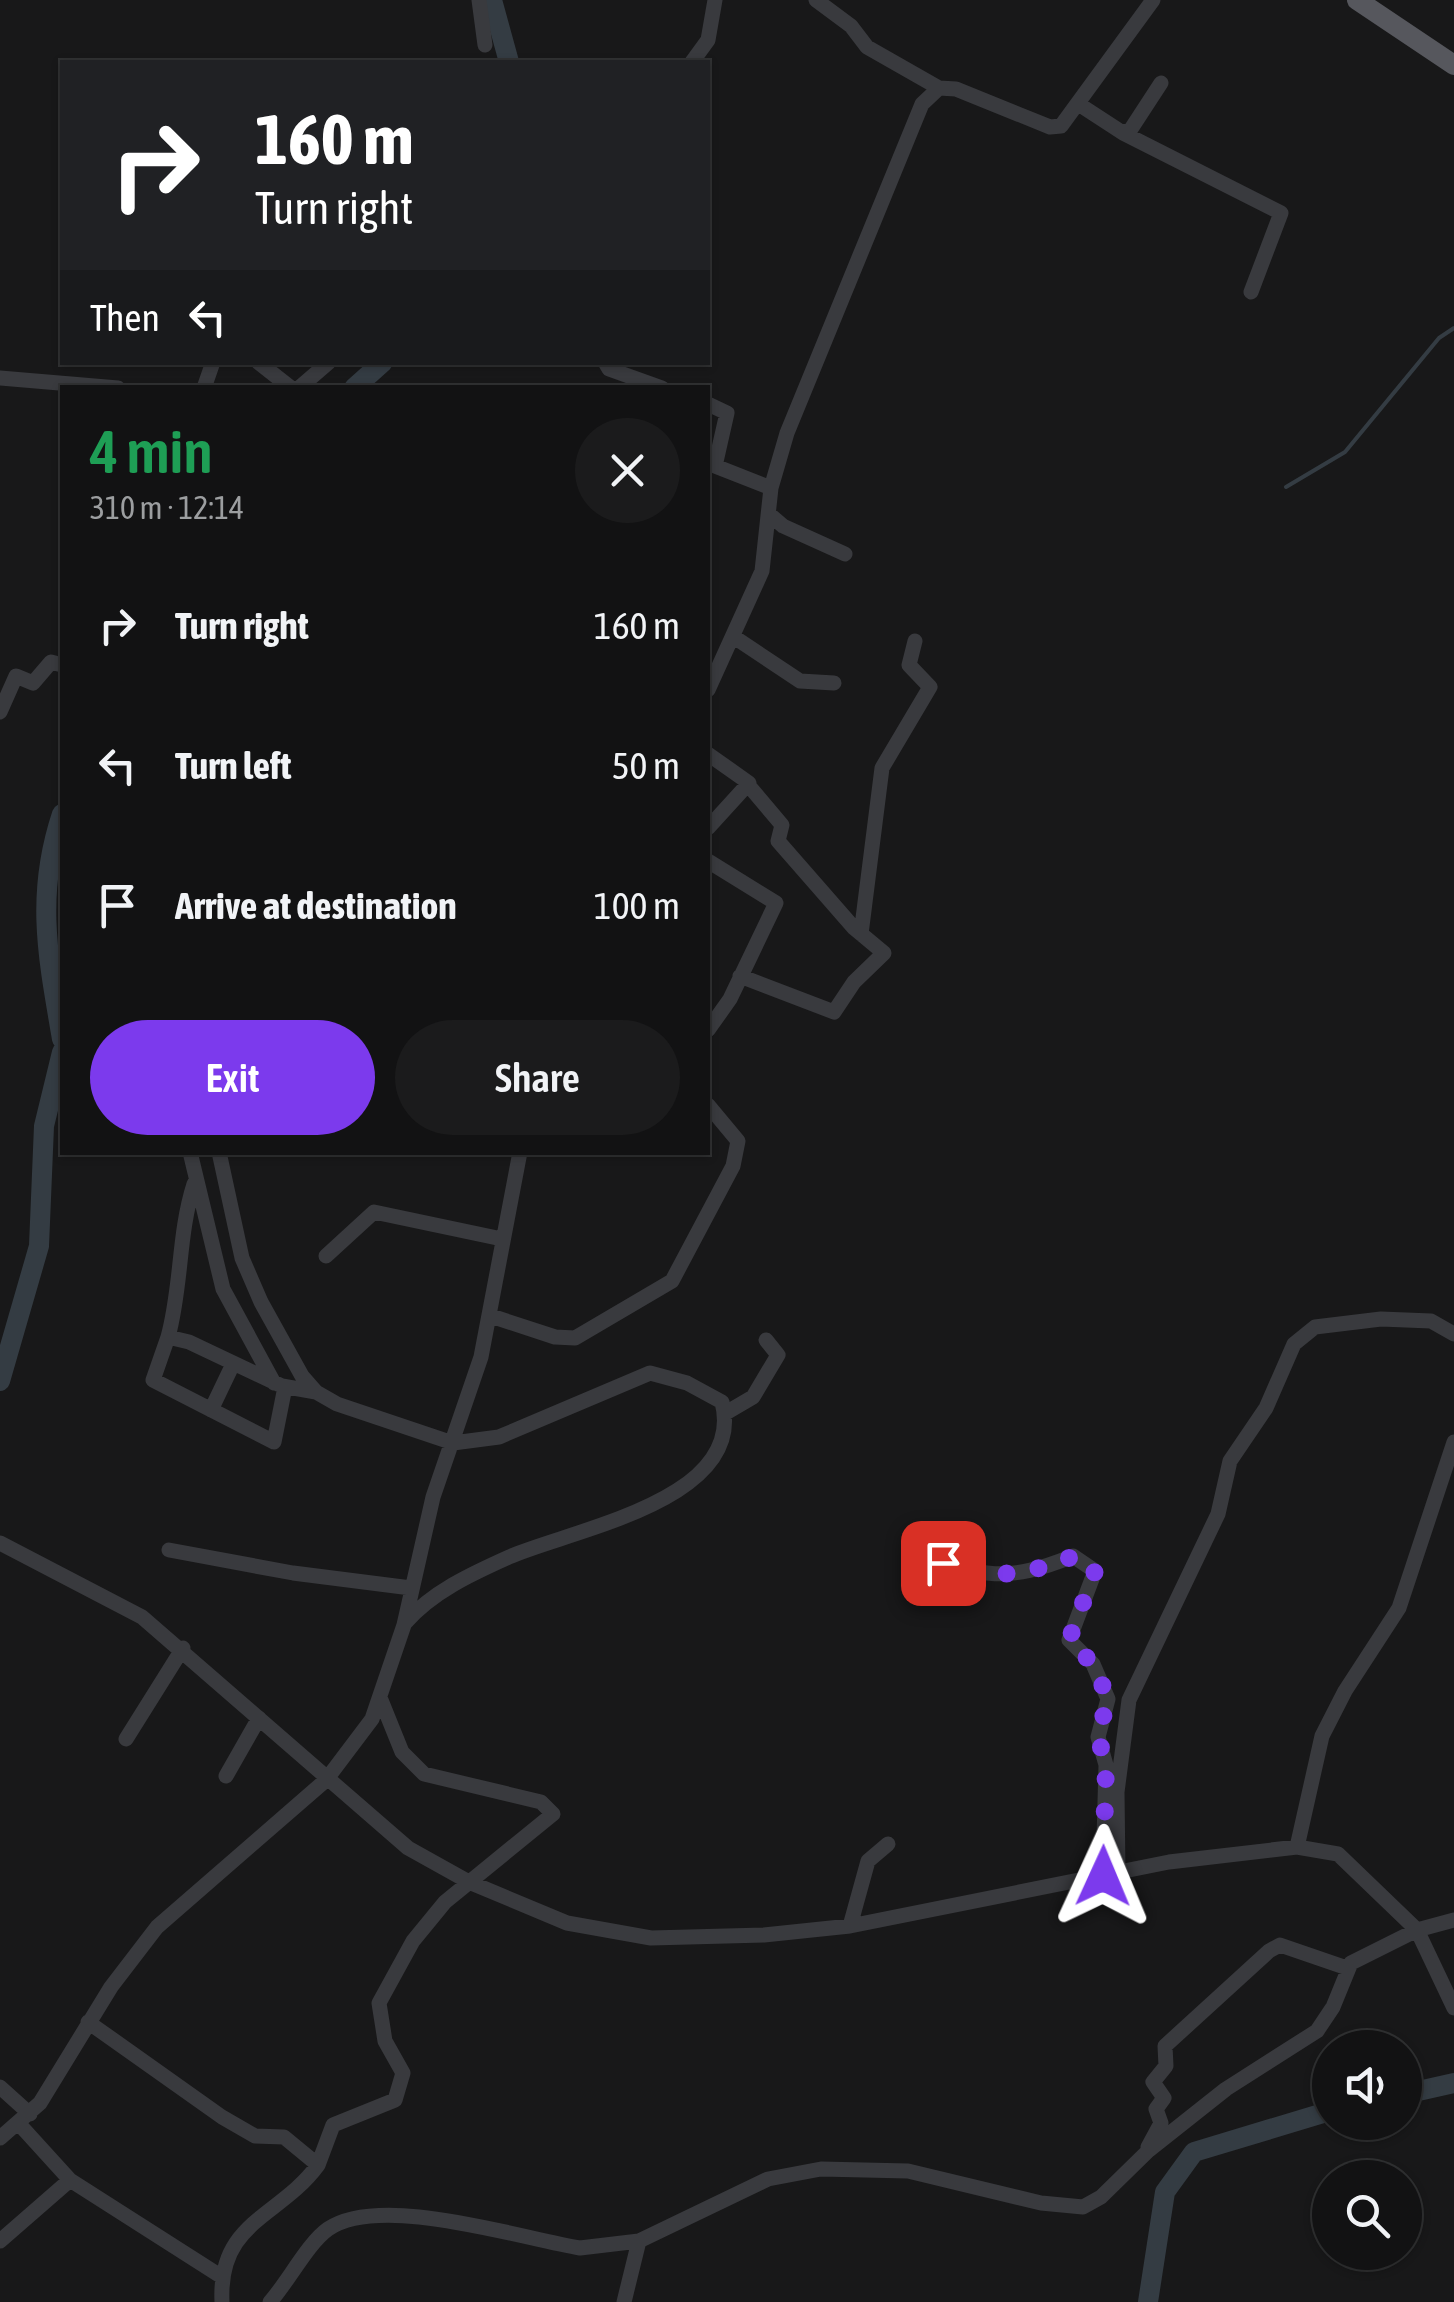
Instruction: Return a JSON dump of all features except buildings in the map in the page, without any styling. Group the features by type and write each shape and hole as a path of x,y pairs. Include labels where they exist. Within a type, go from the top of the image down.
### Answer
{"main road":[{"path":"1357,0 1454,64"}],"street":[{"path":"478,0 485,44"},
{"path":"693,60 708,40 715,0"},
{"path":"816,0 851,26 867,47 939,88 956,89 1055,128 1080,105 1154,0"},
{"path":"1123,133 1130,129 1161,83"},
{"path":"710,686 762,572 771,488 787,433 922,104 939,88"},
{"path":"1080,105 1123,133 1282,214 1251,292"},
{"path":"262,365 287,385"},
{"path":"302,385 326,365"},
{"path":"606,365 654,385"},
{"path":"0,378 83,385"},
{"path":"710,405 727,415 715,466 771,488"},
{"path":"769,514 783,526 845,554"},
{"path":"734,638 800,681 834,682"},
{"path":"861,934 882,768 930,687 909,665 915,641"},
{"path":"0,712 18,675 33,683 51,662 60,664"},
{"path":"710,755 747,779 782,825 778,841 861,934 884,954 854,982 834,1012 740,976"},
{"path":"710,826 749,786"},
{"path":"710,862 776,901 740,976 710,1027"},
{"path":"491,1316 574,1338 672,1281 732,1166 738,1141 710,1108"},
{"path":"191,1155 223,1289 279,1385 276,1442 153,1382 178,1291 184,1217 195,1180"},
{"path":"219,1155 248,1274 300,1372 316,1392"},
{"path":"0,2138 25,2120 88,2022 157,1926 272,1832 326,1780 360,1740 381,1700 405,1623 433,1496 491,1316 519,1155"},
{"path":"326,1256 374,1212 502,1239"},
{"path":"1111,1874 1129,1700 1218,1514 1230,1460 1266,1408 1294,1344 1315,1327 1392,1318 1432,1321 1454,1334"},
{"path":"168,1337 279,1385 316,1392 371,1418 452,1443 499,1436 650,1373 708,1392 720,1400 724,1414 708,1465 674,1495 510,1557 433,1596 405,1623"},
{"path":"724,1414 752,1397 778,1355 766,1340"},
{"path":"211,1410 234,1364"},
{"path":"1297,1847 1322,1736 1345,1691 1399,1608 1454,1442"},
{"path":"0,1543 142,1617 183,1648 392,1837 468,1882 567,1924 626,1936 764,1935 850,1926 1111,1874 1297,1847 1338,1854 1417,1930 1454,2008"},
{"path":"169,1550 411,1588"},
{"path":"914,1553 972,1572 1027,1574 1074,1556 1095,1571 1069,1640 1093,1664 1108,1698 1098,1737 1106,1765 1111,1874"},
{"path":"126,1739 183,1648"},
{"path":"222,2302 222,2277 244,2230 298,2190 318,2165 333,2125 348,2116 390,2104 399,2096 403,2072 385,2041 379,2003 428,1921 468,1882 550,1820 552,1808 530,1799 424,1774 402,1752 381,1700"},
{"path":"226,1776 259,1718"},
{"path":"850,1926 868,1862 888,1844"},
{"path":"270,2302 323,2232 347,2220 414,2216 580,2248 639,2241 768,2179 821,2169 908,2171 1056,2206 1083,2206 1102,2197 1149,2150 1256,2067 1317,2031 1334,2007 1348,1968 1358,1959 1417,1930 1454,1920"},
{"path":"1149,2150 1148,2141 1161,2123 1156,2109 1164,2096 1153,2082 1165,2068 1165,2046 1280,1945 1348,1968"},
{"path":"88,2022 222,2117 255,2136 284,2136 318,2165"},
{"path":"0,2087 70,2180 222,2277"},
{"path":"0,2240 70,2180"},
{"path":"624,2302 639,2241"}],"waterway":[{"path":"492,0 508,60"},
{"path":"1286,487 1345,452 1439,338 1454,328"},
{"path":"357,385 380,365"},
{"path":"60,822 46,899 60,1026"},
{"path":"0,1381 39,1246 44,1126 60,1060"},
{"path":"1422,2090 1454,2083"},
{"path":"1148,2302 1165,2192 1194,2152 1312,2116"}],"route":[{"path":"943,1563 972,1572 1027,1574 1074,1556 1095,1571 1069,1640 1093,1664 1108,1698 1098,1737 1106,1765 1103,1876"}]}
